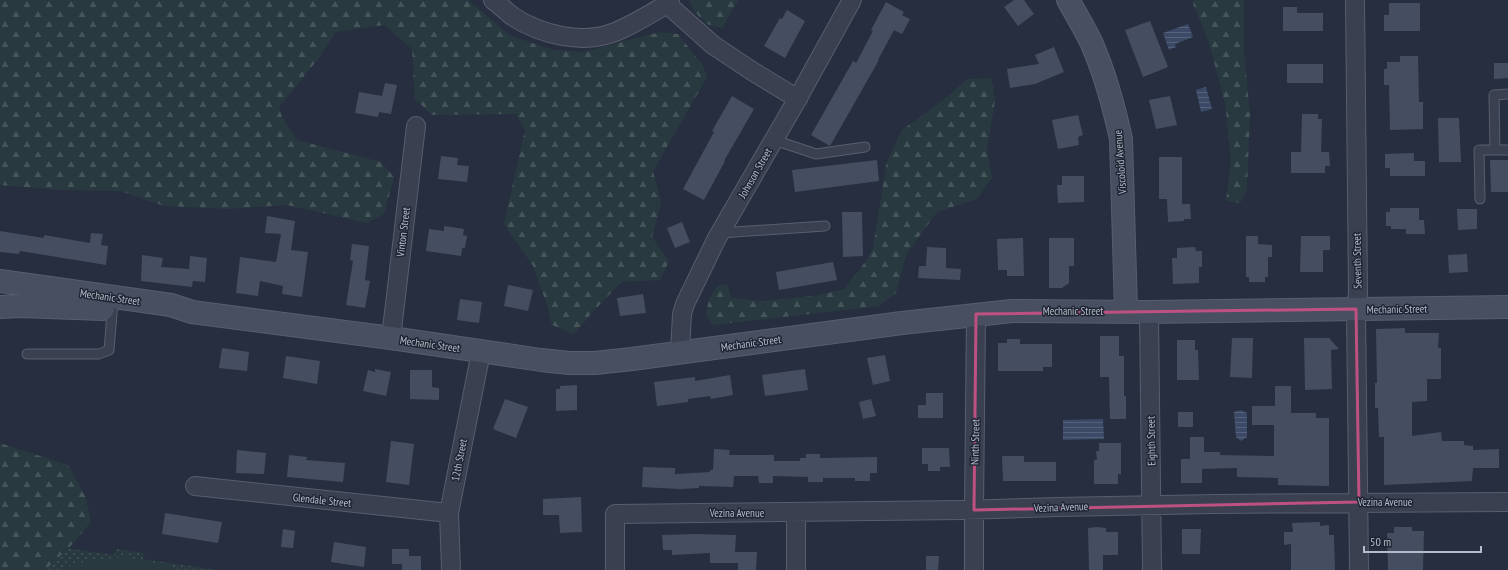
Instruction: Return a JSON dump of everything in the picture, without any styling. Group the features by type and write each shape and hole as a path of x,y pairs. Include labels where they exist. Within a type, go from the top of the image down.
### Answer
{"main road":[{"name":"Viscoloid Avenue","path":"1068,0 1092,43 1115,113 1121,139 1126,311"},
{"name":"Mechanic Street","path":"0,281 168,314 192,312 391,338 541,360 589,363 632,359 976,314 1012,311 1149,312 1508,307"},
{"path":"0,306 113,304"}],"street":[{"path":"493,0 513,16 540,30 568,37 592,38 615,32 639,21 668,2 713,45 798,99"},
{"name":"Johnson Street","path":"680,352 682,314 685,304 720,233 798,99 852,0"},
{"name":"Seventh Street","path":"1355,0 1359,570"},
{"name":"Vinton Street","path":"391,338 416,126"},
{"name":"Eighth Street","path":"1149,312 1152,570"},
{"name":"Ninth Street","path":"974,570 976,314"},
{"name":"12th Street","path":"451,570 449,513 481,352"},
{"name":"Glendale Street","path":"195,486 449,513"},
{"name":"Vezina Avenue","path":"615,570 615,514 796,513 1359,502 1508,502"},
{"path":"796,513 796,570"}],"lane":[{"path":"1495,150 1494,95 1508,94"},
{"path":"774,140 816,154 865,147"},
{"path":"1480,199 1479,150 1508,150"},
{"path":"720,233 824,226"},
{"path":"27,354 104,353 108,350 110,345 113,304"}],"highlighted area":[{"path":"1356,309 1359,502 974,510 976,314"}],"green space":[{"path":"0,0 468,0 511,36 554,50 583,52 660,32 678,34 702,64 707,77 653,171 661,203 652,237 669,261 660,280 621,282 574,334 552,325 547,305 533,266 504,224 525,130 516,114 432,115 415,99 412,49 384,25 336,32 319,58 279,107 282,117 297,140 381,162 394,177 384,214 367,223 287,205 228,209 164,206 120,191 58,190 0,185"},
{"path":"689,0 738,0 722,28 706,24 696,13"},
{"path":"1194,0 1244,0 1244,53 1250,113 1247,189 1240,203 1226,201 1231,159 1225,103 1208,39 1193,4"},
{"path":"991,78 995,101 987,149 992,178 977,199 937,212 907,253 896,293 879,306 713,325 706,315 709,299 718,285 727,284 731,298 761,301 814,296 844,289 861,268 873,249 886,165 902,130 942,101 967,79"},
{"path":"0,443 68,465 86,498 91,522 69,548 45,570 0,570"},
{"path":"0,539 114,555 116,549 144,553 143,559 218,570 0,570"},
{"path":"126,557 171,566 177,570 60,570 84,562"}],"water":[{"path":"1188,24 1193,37 1175,44 1176,47 1169,50 1163,33"},
{"path":"1206,87 1212,109 1201,112 1196,90"},
{"path":"1241,410 1247,413 1247,437 1241,441 1236,437 1234,412"},
{"path":"1103,419 1104,439 1063,440 1063,420"}],"building":[{"path":"1014,0 1024,0 1034,14 1018,26 1004,7"},
{"path":"886,2 904,12 902,15 910,19 902,34 894,30 879,60 830,146 811,135 853,61 856,63"},
{"path":"1389,3 1420,3 1420,31 1384,31 1384,15 1389,15"},
{"path":"1283,7 1297,7 1297,13 1323,13 1323,31 1283,31"},
{"path":"787,10 805,21 785,58 764,46 780,18 782,19"},
{"path":"1150,21 1168,67 1143,77 1125,30"},
{"path":"1054,47 1064,72 1035,84 1010,88 1007,69 1039,64 1035,55"},
{"path":"1400,56 1418,56 1419,102 1423,102 1423,129 1390,130 1389,85 1384,85 1384,69 1387,69 1387,62 1400,62"},
{"path":"1494,63 1508,63 1508,78 1494,79"},
{"path":"1287,64 1323,64 1323,83 1287,83"},
{"path":"385,83 397,85 391,114 379,112 378,117 355,113 359,92 382,96"},
{"path":"732,96 754,109 724,161 704,200 683,189 714,132 712,131"},
{"path":"1170,96 1177,125 1156,129 1149,100"},
{"path":"1302,114 1318,114 1318,119 1322,119 1321,152 1329,152 1330,166 1325,166 1325,173 1291,173 1291,152 1301,152"},
{"path":"1078,115 1083,135 1078,137 1079,145 1058,149 1052,120"},
{"path":"1438,118 1459,118 1461,162 1439,162"},
{"path":"1414,153 1414,161 1425,161 1425,176 1390,176 1390,168 1385,168 1385,154"},
{"path":"441,156 458,158 457,165 469,166 467,182 438,179"},
{"path":"1159,157 1182,157 1182,204 1190,204 1191,219 1168,222 1167,199 1159,199"},
{"path":"877,160 879,181 795,192 792,170"},
{"path":"1490,160 1508,160 1508,192 1491,192"},
{"path":"1062,176 1084,176 1084,202 1058,203 1057,185 1062,185"},
{"path":"1390,208 1419,208 1419,220 1424,220 1425,234 1406,234 1406,229 1391,229 1391,226 1386,226 1386,212 1390,212"},
{"path":"1457,209 1477,209 1477,229 1458,230"},
{"path":"842,212 862,212 863,256 843,257"},
{"path":"267,216 295,221 291,250 308,252 302,297 282,294 283,286 260,281 258,296 236,293 240,257 276,262 281,234 265,233"},
{"path":"682,222 690,242 675,248 667,228"},
{"path":"444,226 464,229 463,235 467,236 465,248 462,248 461,256 426,251 429,229 444,231"},
{"path":"0,231 44,238 44,235 90,243 91,233 103,234 101,245 108,246 106,265 20,251 19,254 0,252"},
{"path":"1246,236 1258,236 1258,244 1272,245 1272,257 1268,257 1268,277 1265,277 1265,282 1249,282 1249,277 1246,277"},
{"path":"1301,236 1330,236 1330,250 1323,250 1323,272 1300,272"},
{"path":"1023,238 1024,276 1007,276 1007,270 998,270 997,239"},
{"path":"1049,238 1074,238 1074,266 1069,266 1069,283 1062,288 1049,288"},
{"path":"352,244 369,246 365,280 370,281 365,308 346,305 353,261 350,260"},
{"path":"927,247 946,248 946,268 961,269 960,280 918,278 919,266 926,266"},
{"path":"1195,247 1196,251 1202,251 1202,267 1199,267 1199,283 1173,284 1172,258 1177,258 1177,248"},
{"path":"1467,254 1468,272 1449,273 1448,255"},
{"path":"142,255 163,258 161,267 189,269 190,256 207,258 205,282 193,281 192,287 141,281"},
{"path":"833,262 837,280 779,290 776,272"},
{"path":"508,285 533,290 528,311 504,306"},
{"path":"643,294 646,313 620,316 617,298"},
{"path":"460,299 482,302 479,323 457,320"},
{"path":"1405,328 1405,333 1439,333 1438,348 1441,348 1441,379 1427,379 1427,401 1412,402 1412,436 1441,432 1442,441 1464,441 1464,445 1473,446 1473,450 1499,449 1499,468 1473,468 1472,481 1384,485 1384,437 1379,437 1378,408 1375,408 1375,383 1377,383 1376,329"},
{"path":"1100,336 1119,336 1119,356 1124,356 1124,396 1126,396 1126,419 1110,419 1109,377 1100,377"},
{"path":"1232,338 1253,338 1252,378 1230,377"},
{"path":"1304,338 1329,338 1339,349 1331,350 1332,389 1305,390"},
{"path":"1007,339 1020,339 1020,344 1052,344 1052,367 1043,367 1043,371 998,371 998,343 1007,343"},
{"path":"1177,340 1195,340 1195,350 1198,350 1199,380 1177,380"},
{"path":"222,348 249,352 247,371 219,368"},
{"path":"885,355 890,381 873,385 867,358"},
{"path":"286,356 320,361 317,384 283,378"},
{"path":"375,369 391,372 386,396 363,391 368,370 375,372"},
{"path":"805,369 808,390 765,396 762,375"},
{"path":"410,370 432,370 432,387 439,388 439,400 410,399"},
{"path":"730,375 733,395 711,399 710,396 688,399 688,402 657,406 654,382 695,377 695,381"},
{"path":"577,385 577,410 556,411 556,389 560,389 560,386"},
{"path":"1275,386 1291,386 1291,413 1316,413 1316,418 1329,418 1329,486 1278,485 1278,478 1237,477 1237,468 1202,469 1202,483 1181,483 1181,459 1190,459 1190,437 1204,437 1204,452 1220,452 1220,455 1274,456 1274,425 1252,425 1252,406 1275,406"},
{"path":"926,393 943,393 943,418 918,418 918,405 926,405"},
{"path":"505,399 528,407 516,438 493,429"},
{"path":"871,399 876,416 863,419 859,402"},
{"path":"1178,412 1193,412 1193,427 1178,427"},
{"path":"391,441 414,444 409,485 386,482"},
{"path":"1099,443 1121,443 1121,474 1118,474 1118,484 1094,484 1094,460 1097,460 1096,451 1099,451"},
{"path":"922,448 949,448 950,467 940,467 940,471 928,471 928,464 922,464"},
{"path":"714,449 730,450 729,455 774,455 774,461 800,461 800,458 806,458 806,454 820,454 820,458 877,457 877,473 870,473 870,481 855,481 855,478 823,478 823,482 808,482 808,477 773,476 773,483 759,483 758,476 734,476 733,487 699,486 699,488 680,489 642,487 643,467 675,468 675,474 710,472 710,470 713,470"},
{"path":"237,450 266,453 264,474 236,473"},
{"path":"289,455 307,457 306,460 345,463 343,482 287,477"},
{"path":"1002,456 1024,456 1024,462 1056,462 1056,481 1003,481"},
{"path":"581,497 582,532 560,533 559,515 543,515 543,499"},
{"path":"165,513 222,522 218,543 162,534"},
{"path":"1320,522 1320,526 1329,525 1329,535 1334,535 1335,570 1291,570 1291,544 1284,545 1284,532 1293,532 1292,523"},
{"path":"1394,527 1412,527 1412,531 1424,531 1423,570 1388,570 1387,533 1394,533"},
{"path":"1088,528 1106,528 1106,532 1118,532 1118,555 1103,555 1103,570 1089,570"},
{"path":"283,529 295,531 293,548 281,547"},
{"path":"1182,529 1201,529 1200,554 1182,554"},
{"path":"662,535 736,535 735,552 757,552 756,570 738,570 738,563 710,563 710,553 672,555 672,550 663,550"},
{"path":"334,542 366,547 364,567 331,562"},
{"path":"392,549 409,549 409,556 421,556 421,570 402,570 402,564 392,564"},
{"path":"926,556 939,556 938,570 926,570"}]}
